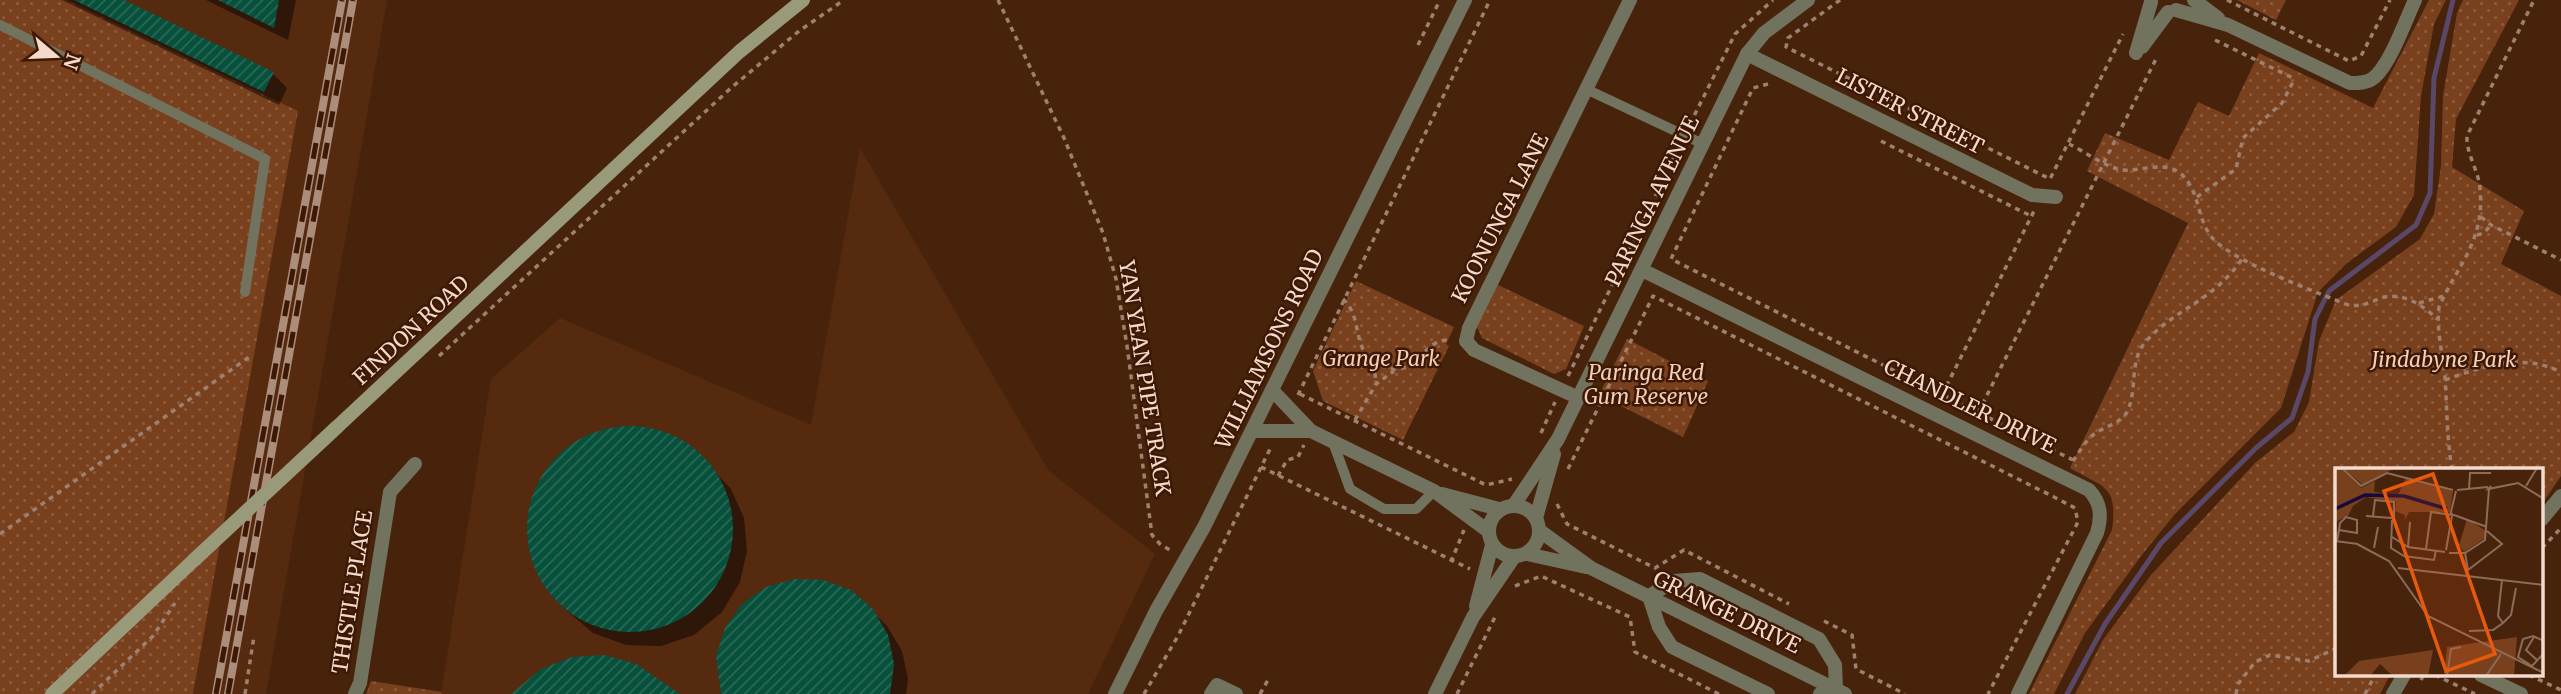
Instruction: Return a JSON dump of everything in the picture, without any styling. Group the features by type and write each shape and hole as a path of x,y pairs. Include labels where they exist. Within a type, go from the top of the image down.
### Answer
{"street":[{"name":"FINDON ROAD","path":"52,694 739,52 803,0"},
{"name":"WILLIAMSONS ROAD","path":"1115,694 1252,431 1455,19 1460,0"},
{"name":"KOONUNGA LANE","path":"1466,341 1469,328 1588,90 1629,0"},
{"name":"PARINGA AVENUE","path":"1514,505 1558,439 1747,54 1765,33 1808,0"},
{"path":"2194,0 2228,25"},
{"path":"2151,1 2158,9 2176,7 2228,25 2350,83 2373,78 2382,68 2415,0"},
{"path":"2151,1 2136,53 2176,7"},
{"name":"LISTER STREET","path":"1747,54 2040,197 2056,197"},
{"name":"CHANDLER DRIVE","path":"1642,270 2066,476 2090,490 2097,498 2100,522 2020,687 2010,694"},
{"path":"1466,341 1474,350 1560,392 1579,398"},
{"path":"1272,390 1311,431 1434,491 1499,509 1514,505 1526,508 1538,524 1537,542 1520,555 1473,617 1435,694"},
{"path":"1252,431 1311,431"},
{"name":"PARINGA AVENUE","path":"1538,524 1558,439"},
{"name":"THISTLE PLACE","path":"355,694 390,492 415,464"},
{"path":"1434,491 1488,531"},
{"path":"2544,517 2561,496"},
{"path":"1473,617 1492,545 1488,531 1490,519 1499,509"},
{"name":"GRANGE DRIVE","path":"1538,524 1591,568 1840,692"},
{"path":"1492,545 1503,555 1520,555"},
{"name":"GRANGE DRIVE","path":"1520,555 1591,568"},
{"path":"1768,694 1672,647 1659,627 1649,596 1674,581 1700,579 1819,639 1835,665 1840,692 1821,694"},
{"path":"2393,694 2403,676"},
{"path":"2483,676 2521,694"},
{"path":"1211,694 1217,685 1236,694"}],"lane":[{"path":"0,25 265,159 245,292"},
{"path":"1588,90 1684,138 1703,144"},
{"path":"1333,442 1350,489 1384,509 1416,509 1434,491"}],"path":[{"path":"429,364 460,340 731,88 799,31 844,0"},
{"name":"YAN YEAN PIPE TRACK","path":"998,0 1064,138 1103,233 1116,279 1127,346 1152,535 1160,544 1187,559"},
{"path":"1418,46 1440,0"},
{"path":"1291,410 1490,0"},
{"path":"1537,440 1735,34 1773,0"},
{"path":"1840,0 1788,38 1786,47 2050,179"},
{"path":"2227,0 2349,61 2361,56 2390,0"},
{"path":"2452,468 2445,424 2445,380 2437,320 2444,296 2458,275 2477,235 2481,217 2478,175 2466,145 2467,136 2534,0"},
{"path":"1942,395 2128,24"},
{"path":"2211,38 2295,79"},
{"path":"2197,197 2236,169 2243,138 2282,103 2313,44"},
{"path":"1978,413 2158,55"},
{"path":"1780,89 1768,83 1753,88 1671,259 2073,460"},
{"path":"1875,138 2031,216"},
{"path":"2069,144 2121,170 2159,166 2177,171 2189,183 2197,197 2210,236 2221,247 2348,305 2362,306 2385,297 2417,303 2444,296"},
{"path":"2481,217 2491,225 2561,260"},
{"path":"2477,235 2484,233 2491,225"},
{"path":"2054,497 2073,460 2092,436 2125,417 2130,406 2138,350 2150,337 2204,300 2228,278 2242,258"},
{"path":"1566,474 1653,296 2054,497 2075,508 2078,522 1988,694"},
{"path":"1343,299 1356,315 1361,350 1374,363 1394,371"},
{"path":"2417,303 2437,320"},
{"path":"1354,421 1376,384 1394,371 1416,362 1437,342 1466,341"},
{"path":"0,534 252,355"},
{"path":"2443,360 2470,371"},
{"path":"2445,380 2518,360 2546,364 2561,372"},
{"path":"1374,363 1376,384"},
{"path":"1299,394 1486,485 1519,477"},
{"path":"1144,694 1178,636 1279,432"},
{"path":"1554,498 1567,524 1656,568"},
{"path":"2544,546 2561,528"},
{"path":"92,694 153,636 180,594"},
{"path":"1457,694 1498,611"},
{"path":"245,694 254,636"},
{"path":"2236,694 2238,684 2255,662 2270,656 2309,661 2335,649"},
{"path":"2365,694 2374,676"},
{"path":"2437,676 2475,694"},
{"path":"2531,676 2561,690"},
{"path":"1260,694 1268,680"}],"shaded area":[{"path":"67,0 387,0 266,694 193,694 298,111"},
{"path":"860,148 1048,470 1155,554 1088,694 441,694 491,379 560,318 811,425"}],"green space":[{"path":"0,0 67,0 298,111 193,694 0,694"},
{"path":"2237,0 2286,0 2276,20"},
{"path":"2429,0 2446,0 2434,24 2421,96 2414,195 2396,227 2347,263 2318,292 2281,408 2175,514 2141,556 2085,633 2054,694 2029,694 2112,530 2111,496 2100,485 2070,468 2188,223 2087,171 2105,133 2169,160 2198,102 2229,116 2259,53 2373,108"},
{"name":"Jindabyne Park","path":"2463,0 2519,0 2456,119 2452,167 2524,211 2501,264 2561,296 2561,476 2544,501 2544,468 2335,468 2335,676 2389,676 2380,694 2075,694 2103,640 2151,575 2255,463 2294,432 2309,402 2319,341 2336,300 2420,239 2434,214 2441,166 2443,96 2457,13"},
{"name":"Grange Park","path":"1356,281 1454,327 1446,344 1449,346 1403,440 1323,401 1313,371"},
{"path":"1498,285 1584,326 1566,369 1554,374 1482,338 1477,327"},
{"name":"Paringa Red Gum Reserve","path":"1627,339 1708,381 1683,437 1599,395"},
{"path":"371,681 442,692 366,694"}],"building":[{"path":"74,0 124,0 274,72 264,92"},
{"path":"218,0 279,0 274,28"},
{"path":"630,426 669,434 687,443 703,456 716,472 725,490 733,529 725,568 716,586 703,602 687,615 669,624 630,632 591,624 573,615 557,602 544,586 535,568 527,529 535,490 544,472 557,456 573,443 591,434"},
{"path":"794,579 823,580 851,590 873,609 888,635 894,664 890,694 721,694 716,656 725,628 742,604 766,587"},
{"path":"604,655 636,664 680,694 511,694 541,669 572,657"}],"waterway":[{"path":"2067,694 2105,624 2161,543 2256,448 2292,418 2308,372 2315,319 2329,291 2416,225 2430,193 2434,78 2453,0"}],"railway":[{"path":"216,694 342,0"},
{"path":"228,694 353,0"}]}
